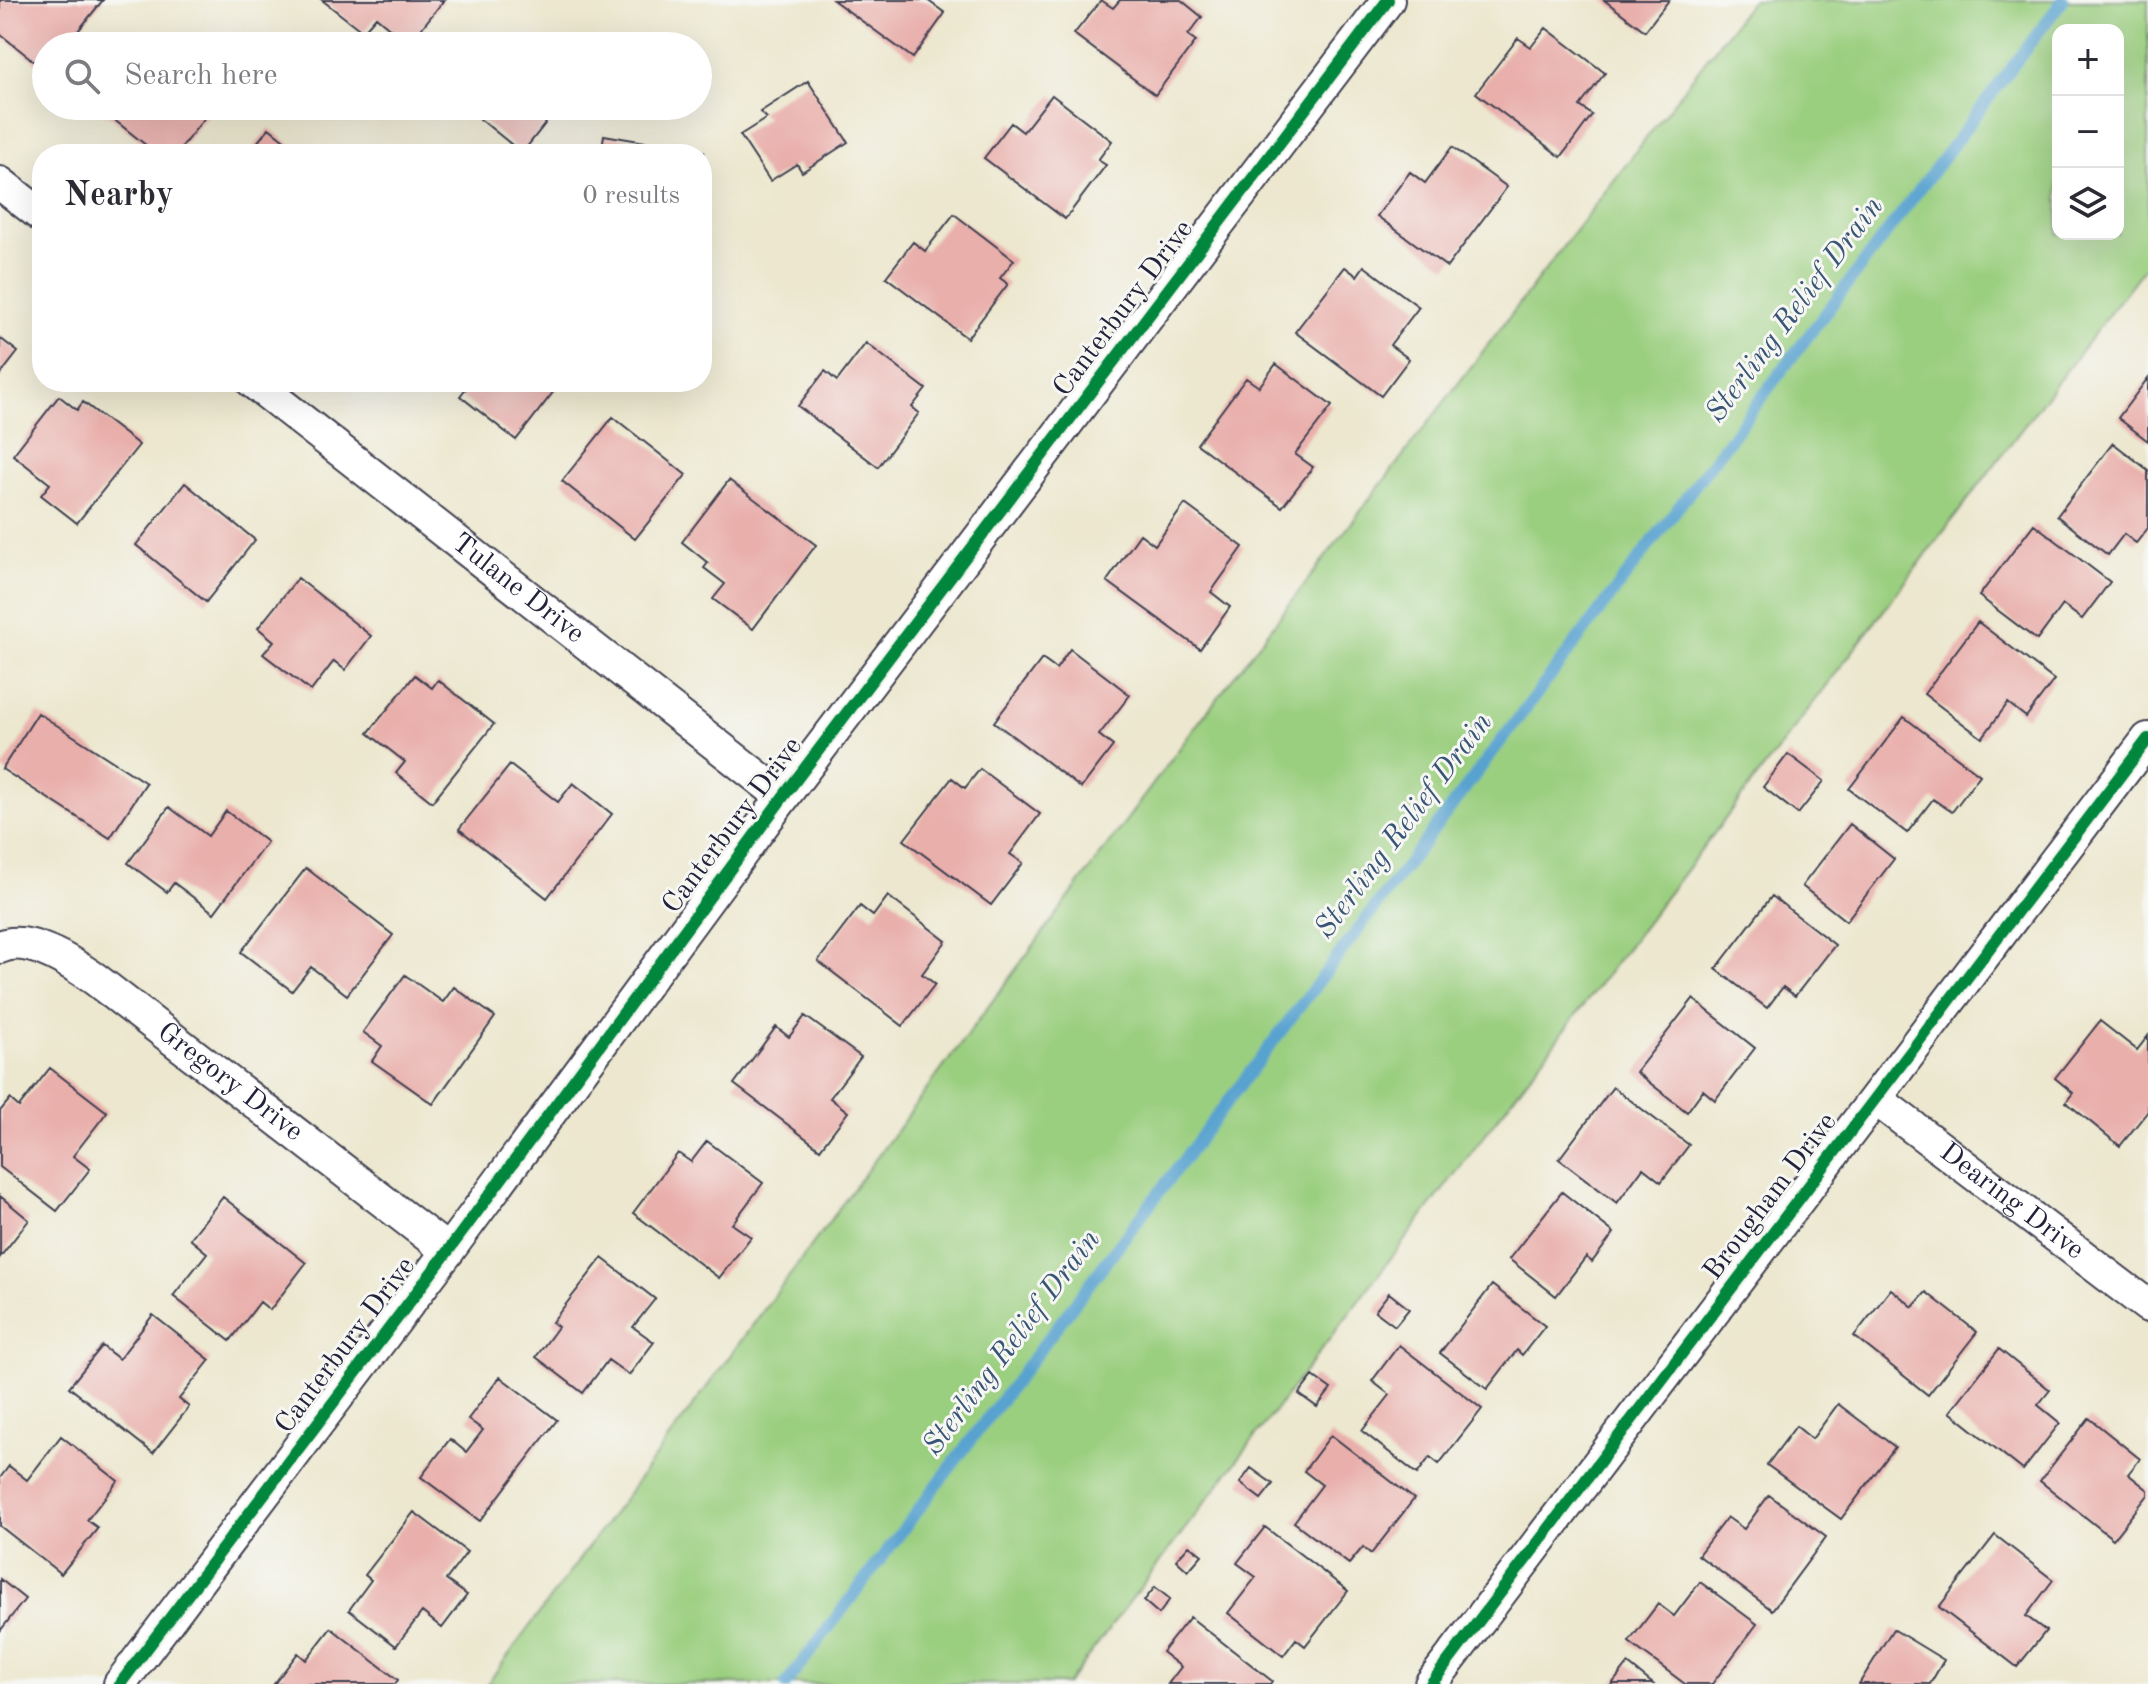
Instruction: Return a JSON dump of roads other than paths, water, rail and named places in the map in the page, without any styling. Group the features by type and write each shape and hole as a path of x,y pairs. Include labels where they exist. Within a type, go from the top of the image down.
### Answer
{"street":[{"name":"Canterbury Drive","path":"120,1684 448,1251 783,797 1388,0"},
{"path":"0,183 32,208"},
{"name":"Tulane Drive","path":"266,392 783,797"},
{"name":"Brougham Drive","path":"1431,1684 2148,739"},
{"name":"Gregory Drive","path":"0,947 6,944 37,947 68,960 448,1251"},
{"name":"Dearing Drive","path":"1876,1099 2148,1306"}],"waterway":[{"name":"Sterling Relief Drain","path":"786,1684 2063,0"}]}
